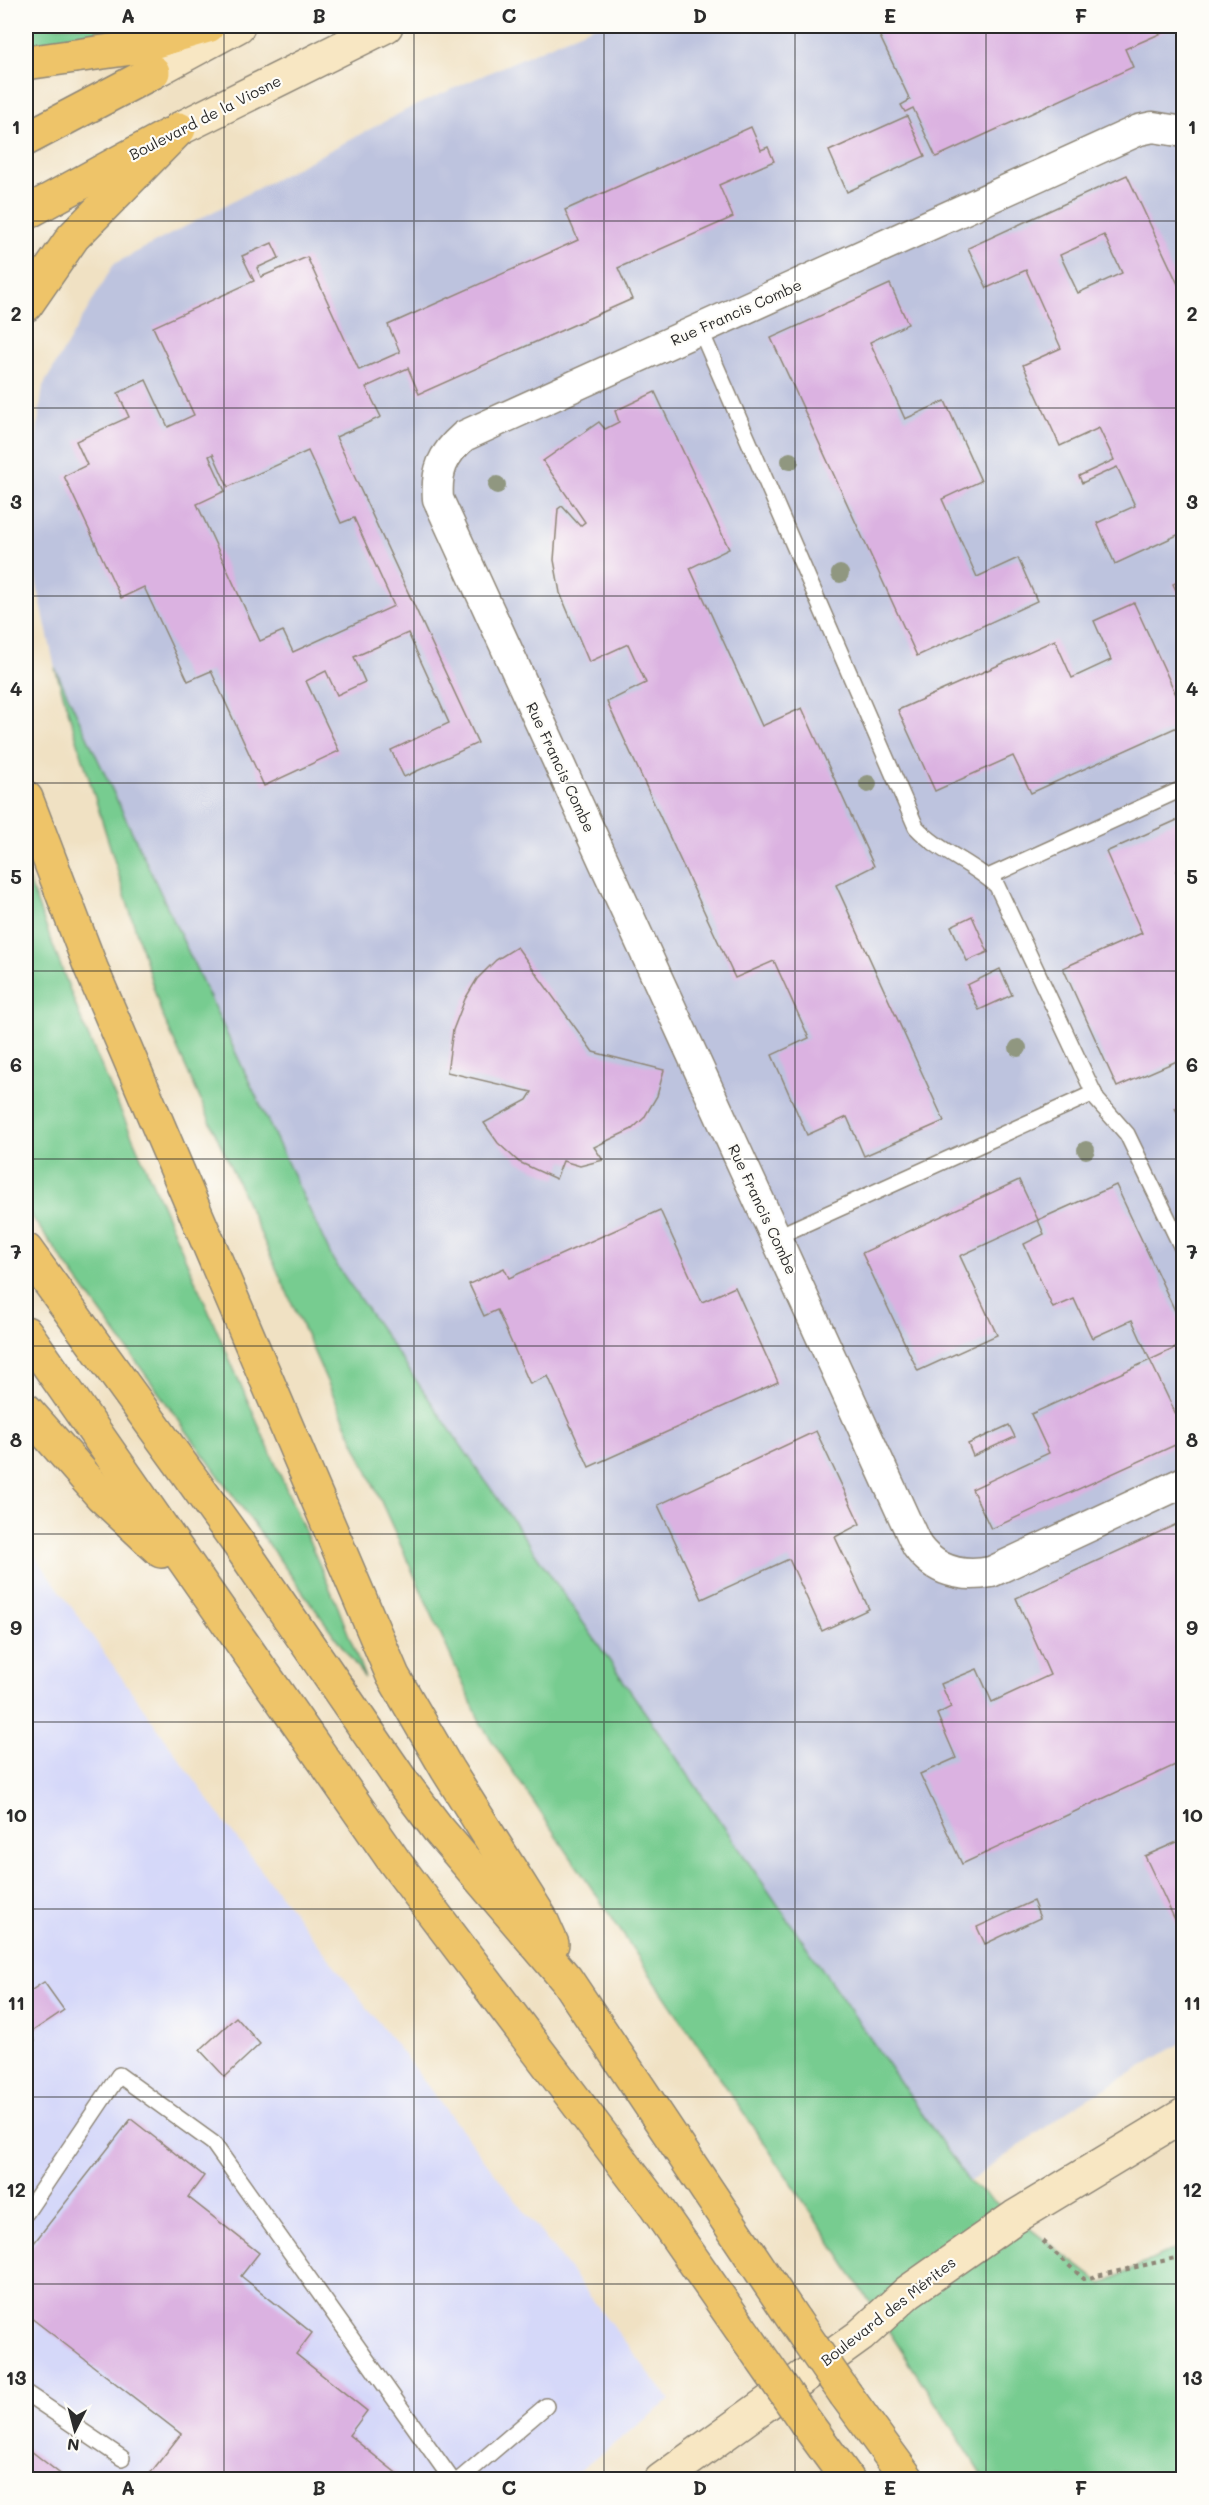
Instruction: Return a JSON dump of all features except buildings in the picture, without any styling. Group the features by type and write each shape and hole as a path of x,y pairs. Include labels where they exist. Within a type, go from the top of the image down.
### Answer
{"main road":[{"path":"26,63 132,48 208,26"},
{"path":"26,139 238,26"},
{"name":"Boulevard de la Viosne","path":"26,213 179,129 386,26"},
{"path":"26,305 73,237 179,129"},
{"path":"26,798 91,968 393,1676 447,1769 540,1917 566,1979"},
{"path":"26,1250 231,1533 403,1783 438,1829 566,1979 794,2320 908,2480"},
{"path":"26,1333 394,1861 656,2206 848,2480"},
{"path":"26,1410 102,1496 208,1594"},
{"name":"Boulevard des Mérites","path":"660,2480 860,2336 908,2292 1015,2217 1184,2115"}],"street":[{"name":"Rue Francis Combe","path":"1184,132 1153,127 1139,130 464,436 451,447 440,463 436,480 438,499 917,1546 926,1559 958,1574 974,1576 991,1572 1184,1482"}],"lane":[{"path":"700,329 916,827 940,848 988,877 1005,899 1094,1093 1127,1134 1184,1252"},
{"path":"988,877 1184,788"},
{"path":"776,1237 1094,1093"},
{"path":"26,2213 118,2075 213,2143 452,2480"},
{"path":"26,2393 122,2458"},
{"path":"459,2480 546,2406"}],"path":[{"path":"1015,2217 1084,2278 1184,2256"}],"shaded area":[{"path":"594,26 1183,26 1183,2042 1074,2107 969,2182 333,1260 55,668 26,534 26,514 43,386 114,264 410,108"},
{"path":"26,1543 230,1830 670,2400 569,2479 26,2479"}],"green space":[{"path":"26,26 124,26 58,42 26,44"},
{"path":"55,668 333,1260 969,2182 1102,2284 1183,2245 1183,2479 985,2479 825,2233 482,1726 161,1012"},
{"path":"26,874 82,1022 338,1607 365,1678 26,1209"}]}
